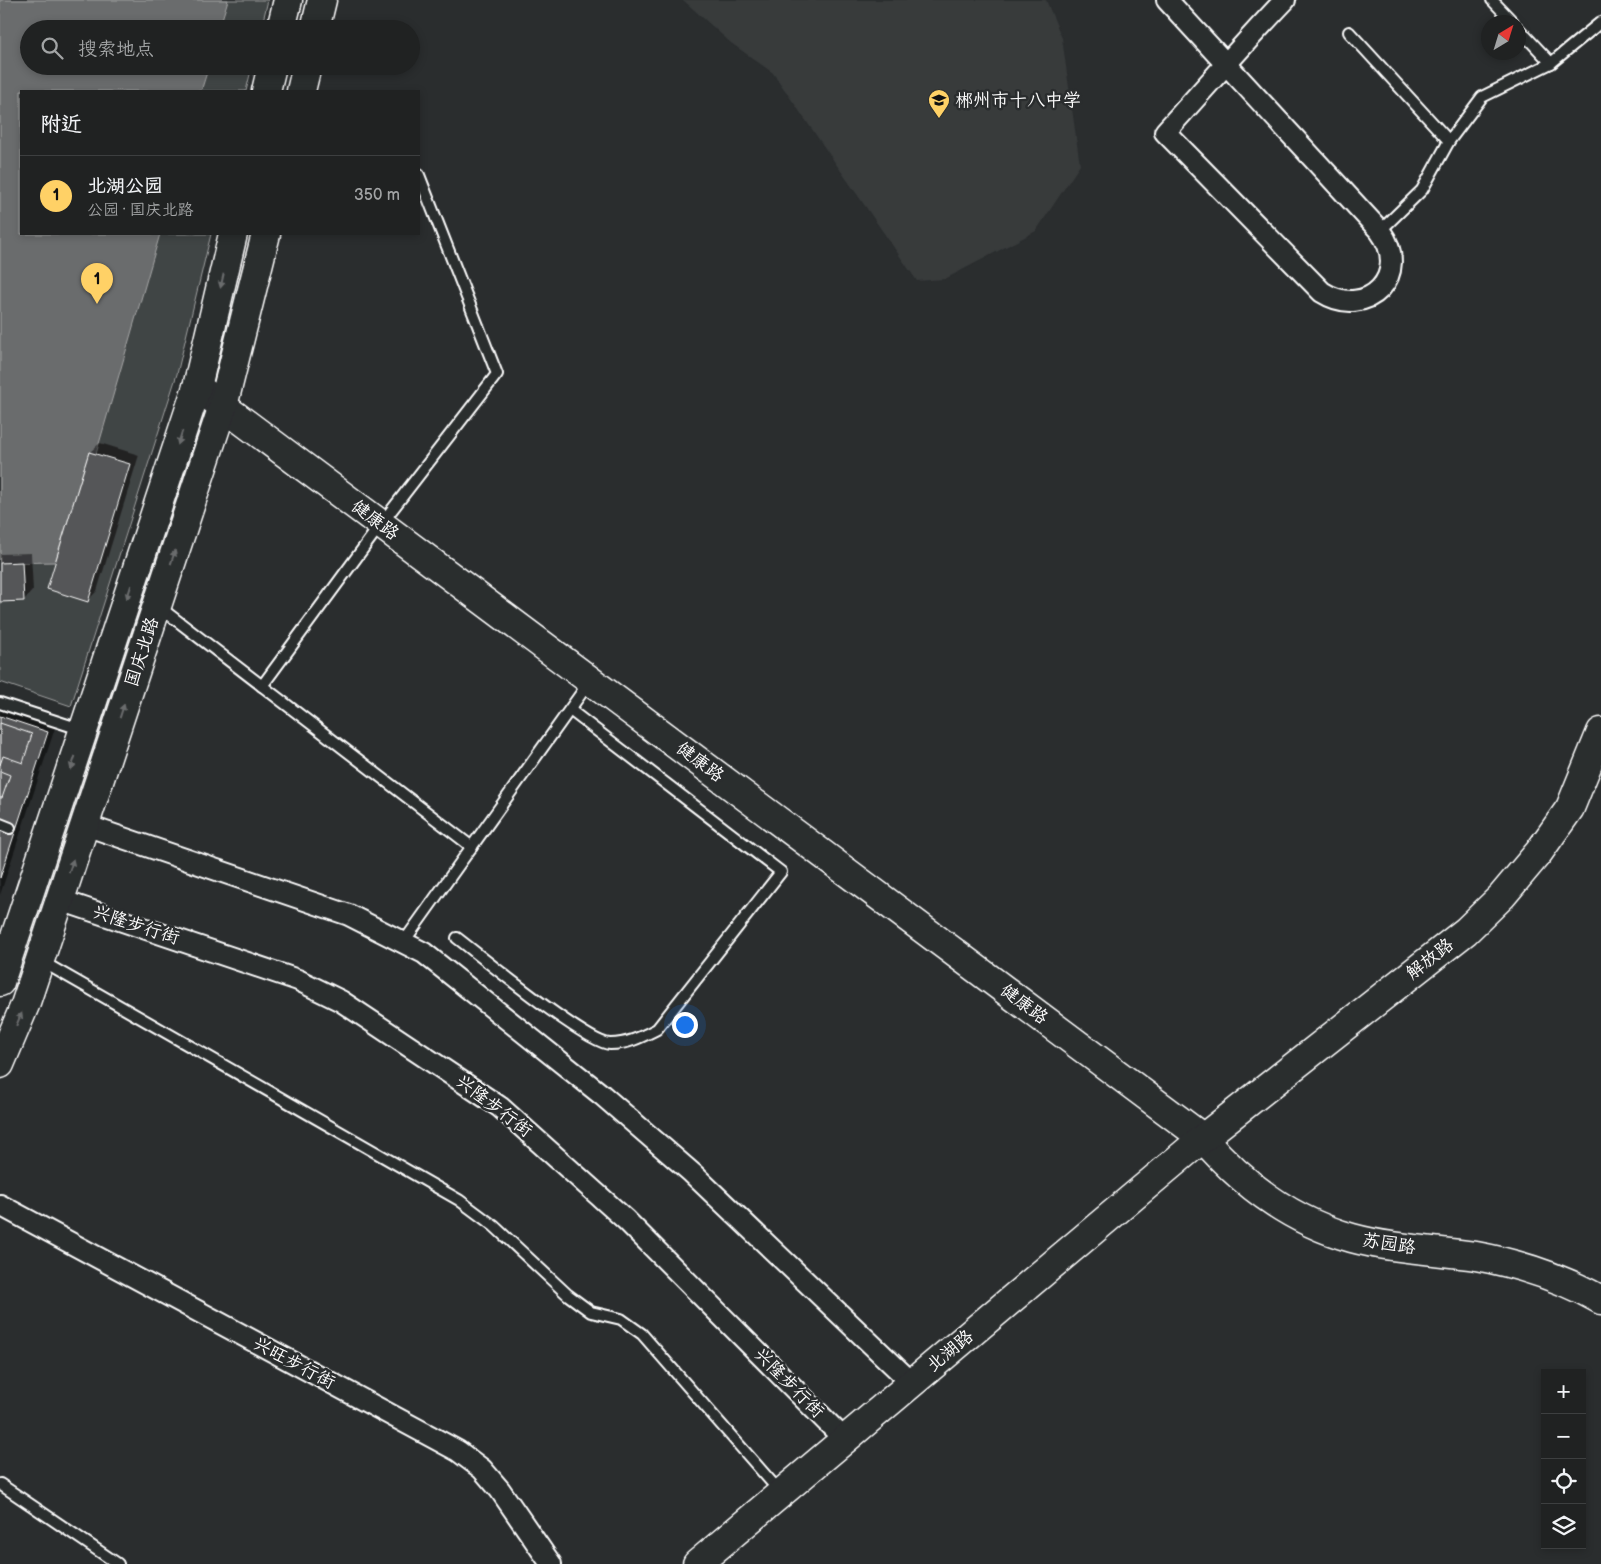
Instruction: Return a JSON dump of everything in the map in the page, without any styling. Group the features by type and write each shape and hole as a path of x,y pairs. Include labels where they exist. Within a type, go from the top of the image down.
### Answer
{"street":[{"path":"283,20 288,0"},
{"path":"317,20 322,0"},
{"path":"1167,0 1226,64 1380,231 1390,246 1392,263 1390,272 1382,287 1367,298 1358,301 1348,302 1330,297 1322,292 1165,132 1226,64 1285,0"},
{"path":"266,90 270,75"},
{"name":"国庆北路","path":"0,982 197,387 233,235"},
{"name":"国庆北路","path":"0,1064 40,960 223,406 266,235"},
{"name":"健康路","path":"197,387 1203,1138"},
{"name":"解放路","path":"1203,1138 1466,931 1502,896 1539,852 1570,808 1601,732"},
{"path":"85,825 349,915 424,953 602,1095 692,1173 912,1383"},
{"name":"兴隆步行街","path":"60,900 298,980 342,1001 500,1107 626,1220 845,1440"},
{"name":"苏园路","path":"1203,1138 1227,1165 1261,1194 1306,1221 1352,1238 1476,1256 1522,1267 1568,1283 1601,1300"},
{"name":"北湖路","path":"697,1564 1203,1138"},
{"name":"兴旺步行街","path":"0,1205 458,1451 482,1470 500,1490 551,1564"}],"lane":[{"path":"1492,0 1506,15"},
{"path":"1380,231 1422,190 1449,141 1482,97 1551,63 1601,22"},
{"path":"1349,32 1449,141"},
{"path":"1526,36 1551,63"},
{"path":"262,686 381,524 497,374 420,178"},
{"path":"157,606 472,847"},
{"path":"403,943 591,680"},
{"path":"0,703 84,730"},
{"path":"457,938 578,1030 608,1044 632,1042 656,1029 781,872 570,710"},
{"path":"40,960 459,1200 494,1226 568,1295 591,1312 621,1319 642,1334 781,1494"},
{"path":"0,1484 118,1564"}],"shaded area":[{"path":"0,0 268,0 263,20 20,20 20,75 250,75 246,90 20,90 20,235 211,235 177,374 71,706 0,682"},
{"path":"0,0 228,0 222,20 20,20 20,75 206,75 201,90 20,90 20,235 160,235 96,454 89,452 55,562 0,563"},
{"name":"郴州市十八中学","path":"683,0 1046,0 1062,38 1080,165 1036,231 945,279 917,281 773,73 731,43"}],"building":[{"path":"89,452 130,464 88,602 47,589"},
{"path":"22,562 24,601 0,602 0,563"},
{"path":"0,716 48,732 0,878"},
{"path":"0,723 32,734 23,763 3,756 0,765"},
{"path":"0,771 10,775 2,798 0,798"}],"place":[{"name":"郴州市十八中学","path":"939,119"},
{"name":"北湖公园","path":"97,304"}]}
